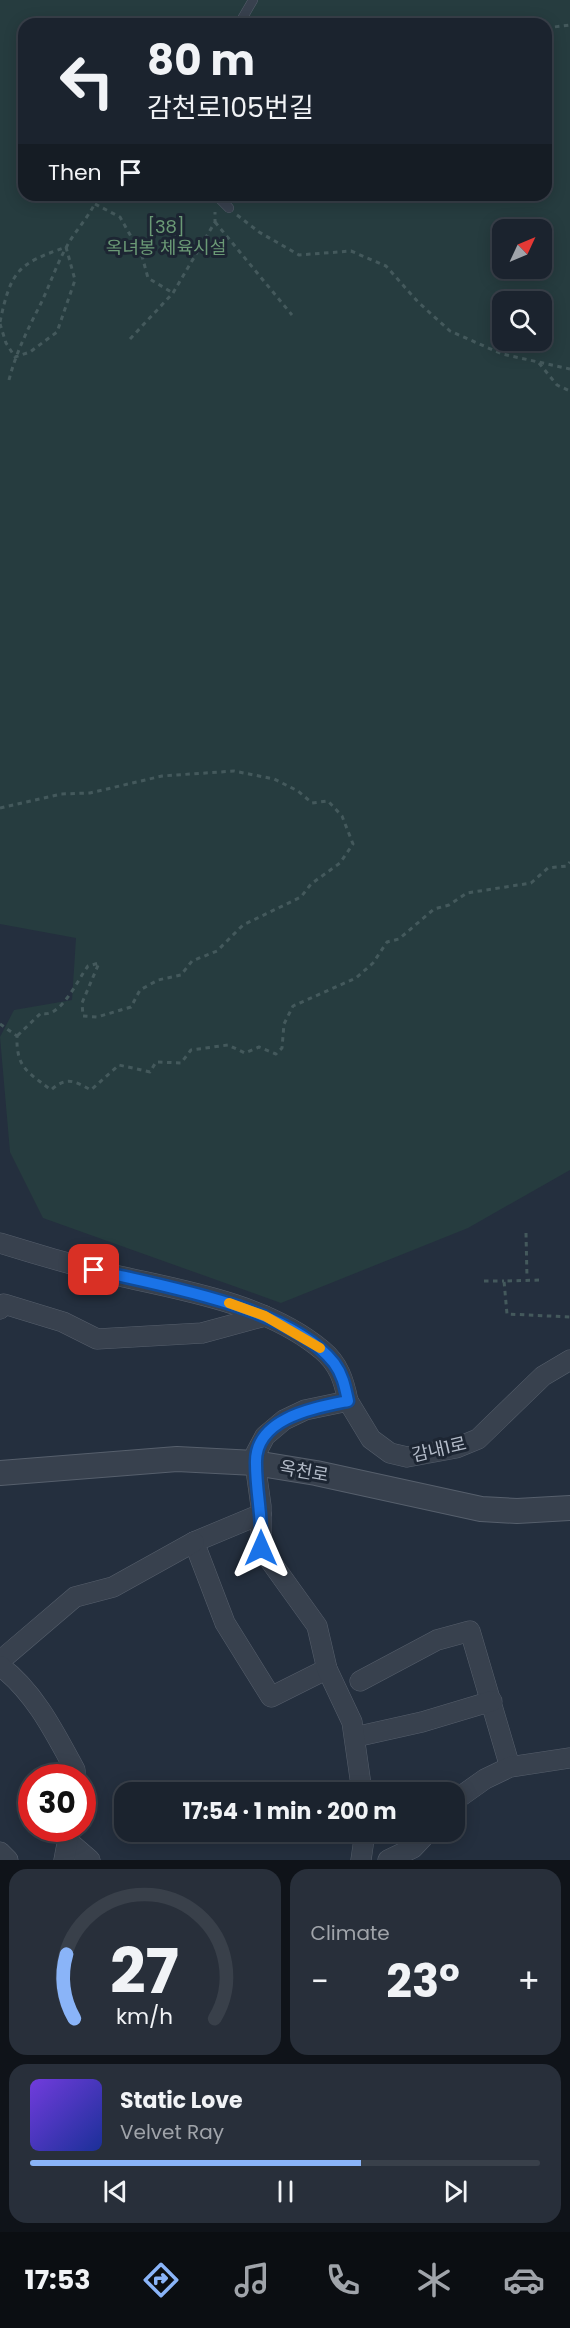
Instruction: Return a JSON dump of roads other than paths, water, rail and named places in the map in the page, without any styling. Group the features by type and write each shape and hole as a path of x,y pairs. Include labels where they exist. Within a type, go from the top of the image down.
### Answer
{"street":[{"name":"감내1로","path":"0,1243 74,1265 235,1305 265,1316 321,1349 343,1377 348,1401 371,1438 390,1453 407,1457 456,1448 478,1439 543,1376 570,1360"},
{"path":"0,1309 4,1304 63,1322 98,1339 202,1333 265,1316"},
{"path":"348,1401 305,1410 284,1420 265,1436 256,1453 255,1463 261,1514 261,1548 317,1626 327,1669 352,1722 361,1782"},
{"name":"옥천로","path":"0,1473 177,1459 255,1463 316,1473 481,1509 517,1511 570,1508"},
{"path":"0,1661 75,1598 113,1587 194,1542 261,1514"},
{"path":"194,1542 225,1623 271,1697 327,1669"},
{"path":"360,1681 428,1644 470,1631 510,1767"},
{"path":"0,1666 15,1680 50,1724 72,1764"},
{"path":"355,1737 422,1722 492,1701"},
{"path":"465,1793 485,1779 510,1767 570,1758"},
{"path":"365,1842 366,1859"},
{"path":"388,1860 413,1848 419,1842"},
{"path":"67,1843 90,1860"},
{"path":"0,1852 8,1860"}],"lane":[{"path":"242,18 253,0"},
{"path":"217,201 229,208"}],"park label":[{"name":"[38] 옥녀봉 체육시설","path":"166,236"}]}
